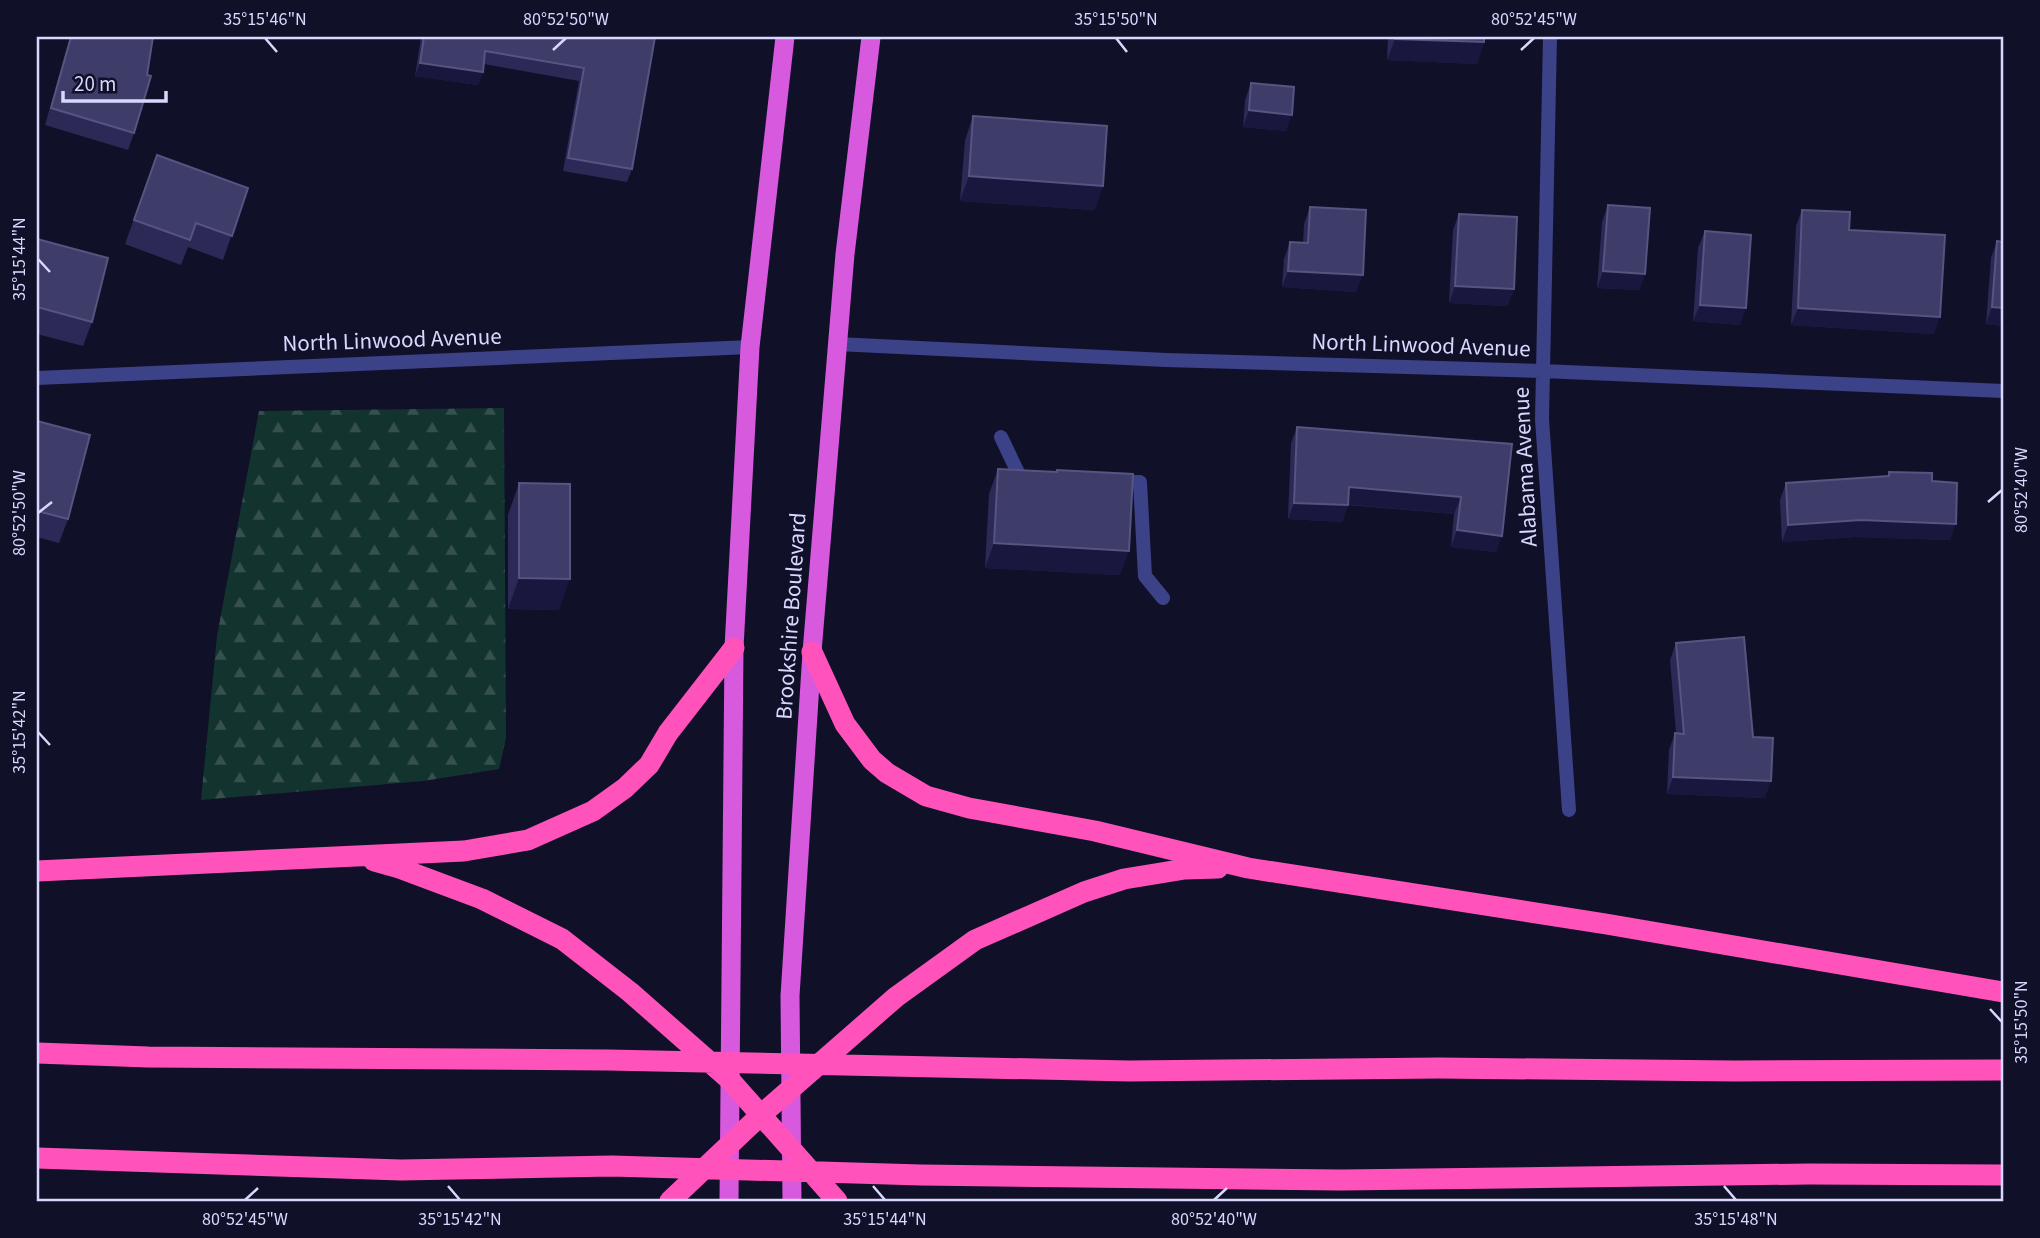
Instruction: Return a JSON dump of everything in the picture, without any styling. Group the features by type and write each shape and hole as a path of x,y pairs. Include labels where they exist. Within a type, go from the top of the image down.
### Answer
{"highway":[{"path":"729,1201 734,648 750,347 785,37"},
{"name":"Brookshire Boulevard","path":"792,1201 790,996 812,652 845,254 871,37"},
{"path":"37,871 464,851 528,840 593,811 625,788 649,765 668,733 734,648"},
{"path":"812,652 845,724 872,760 887,773 926,796 969,808 1094,831 1248,868 1606,923 2003,992"},
{"path":"355,856 399,868 482,898 562,939 630,992 729,1079 837,1201"},
{"path":"670,1201 762,1114 896,997 975,940 1084,892 1154,873 1185,869 1248,868"},
{"path":"37,1053 148,1057 622,1060 1129,1070 2003,1070"},
{"path":"37,1158 401,1170 612,1166 921,1175 1341,1180 1809,1174 2003,1175"}],"street":[{"name":"Alabama Avenue","path":"1550,37 1542,419 1569,810"},
{"name":"North Linwood Avenue","path":"837,344 1179,361 1543,371 2003,391"},
{"name":"North Linwood Avenue","path":"37,378 750,347"},
{"path":"1001,437 1022,481 1036,481"},
{"path":"1102,482 1140,482 1144,576 1163,598"}],"green space":[{"path":"504,408 506,738 499,769 423,781 201,800 217,636 259,411"}],"building":[{"path":"71,37 153,37 147,75 151,76 134,133 51,108"},
{"path":"424,37 655,37 632,169 568,158 584,68 485,51 483,72 420,63"},
{"path":"1484,37 1484,42 1395,39"},
{"path":"1251,83 1294,87 1292,115 1249,110"},
{"path":"973,116 1107,126 1103,186 969,176"},
{"path":"157,155 248,188 232,236 196,223 190,240 134,220"},
{"path":"1608,205 1650,208 1645,274 1603,271"},
{"path":"1310,207 1366,210 1363,275 1288,271 1290,242 1308,243"},
{"path":"1802,210 1850,212 1849,230 1945,235 1940,317 1798,308"},
{"path":"1459,214 1517,217 1514,289 1455,286"},
{"path":"1705,231 1751,235 1746,308 1700,305"},
{"path":"37,239 108,258 92,322 37,307"},
{"path":"1997,241 2003,242 2003,308 1992,307"},
{"path":"37,421 90,435 68,519 37,511"},
{"path":"1297,427 1512,444 1502,536 1457,530 1461,497 1349,487 1348,505 1294,503"},
{"path":"998,469 1133,474 1129,551 994,543"},
{"path":"1889,472 1932,473 1932,481 1957,483 1956,524 1861,520 1788,525 1786,483 1889,476"},
{"path":"519,483 570,484 570,579 519,578"},
{"path":"1744,637 1753,737 1773,738 1771,781 1673,777 1675,733 1684,734 1676,643"}]}
